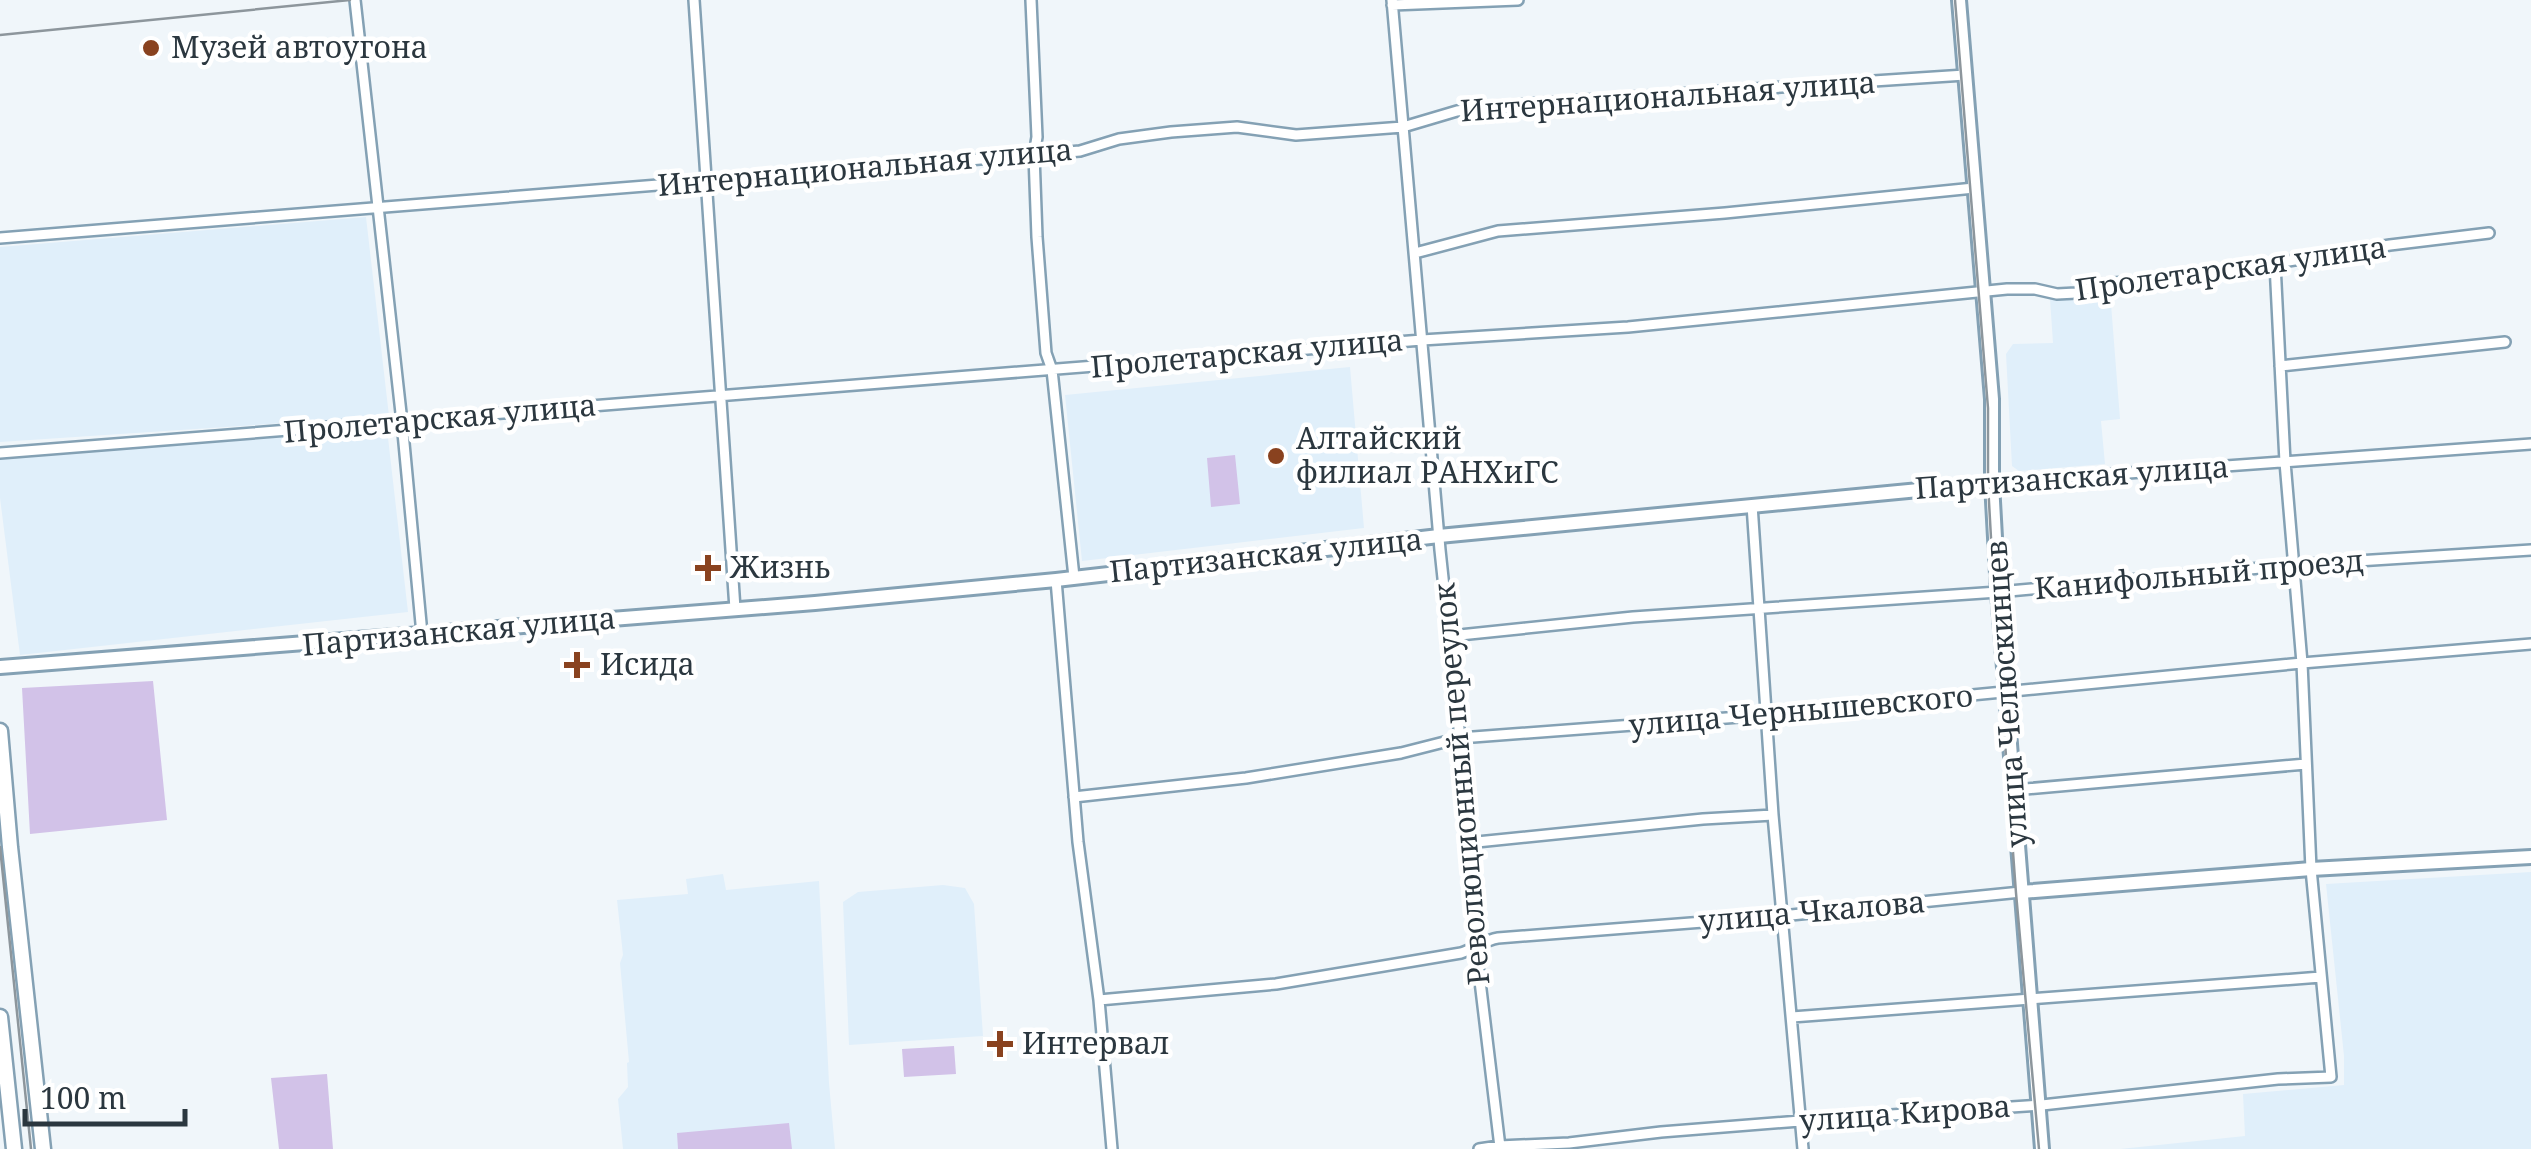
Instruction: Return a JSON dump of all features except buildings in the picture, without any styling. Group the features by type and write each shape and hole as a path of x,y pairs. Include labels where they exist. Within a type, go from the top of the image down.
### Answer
{"main road":[{"name":"улица Челюскинцев","path":"1959,0 1992,408 1998,592 2042,1149"},
{"name":"Партизанская улица","path":"0,667 736,610 1992,483"},
{"path":"0,731 42,1149"},
{"name":"улица Чкалова","path":"2022,892 2312,869 2531,857"},
{"path":"0,1017 4,1085 14,1149"}],"street":[{"path":"355,0 422,634"},
{"path":"694,0 736,610"},
{"path":"1031,0 1037,137 1034,155 1046,353 1052,370 1074,577"},
{"path":"1392,2 1518,0"},
{"name":"Революционный переулок","path":"1392,2 1476,948 1500,1148"},
{"name":"Интернациональная улица","path":"0,238 1080,151 1120,139 1188,130 1237,127 1296,134 1403,127 1495,106 1965,75"},
{"path":"1415,253 1498,231 1974,188"},
{"name":"Пролетарская улица","path":"0,453 1628,326 1983,292 2035,289 2076,293 2100,284 2180,278 2390,245 2489,234"},
{"path":"1792,1017 2321,977 2275,264"},
{"path":"2280,366 2505,342"},
{"name":"Партизанская улица","path":"1992,483 2531,444"},
{"path":"1752,505 1773,815 1803,1149"},
{"name":"Канифольный проезд","path":"1450,636 2294,565 2531,550"},
{"path":"1056,580 1074,797 1099,1000 1112,1149"},
{"name":"улица Чернышевского","path":"1074,797 1246,778 1401,753 1460,738 1766,715 2531,644"},
{"path":"2014,790 2306,764"},
{"path":"1468,844 1773,815"},
{"name":"улица Чкалова","path":"1099,1000 1276,984 1461,954 1498,938 2022,892"},
{"name":"улица Кирова","path":"1479,1149 1800,1121 2038,1106 2278,1079 2331,1077 2321,977"}],"shaded area":[{"path":"366,217 389,416 0,442 0,247"},
{"path":"2110,291 2120,419 2101,421 2105,464 2019,471 2012,466 2006,354 2013,344 2053,343 2050,299 2085,298 2094,292"},
{"path":"1350,367 1364,528 1082,561 1065,395"},
{"path":"387,429 408,612 20,655 0,498 0,459"},
{"path":"1235,455 1240,504 1211,507 1207,458"},
{"path":"153,681 167,820 30,834 22,688"},
{"path":"2531,872 2531,1149 2120,1149 2245,1136 2243,1094 2344,1085 2326,884"},
{"path":"723,874 726,890 819,881 835,1149 623,1149 618,1099 628,1087 629,1062 617,900 688,894 686,879"},
{"path":"943,885 965,888 974,904 983,1036 849,1045 843,902 858,892"},
{"path":"954,1046 956,1074 904,1077 902,1049"},
{"path":"327,1074 333,1149 279,1149 271,1078"},
{"path":"789,1123 792,1149 678,1149 677,1133"}],"tram line":[{"path":"0,35 350,0"},
{"path":"1955,0 1988,408 1994,592 2016,893 2039,1149"},
{"path":"0,847 31,1149"}],"place":[{"name":"Музей автоугона","path":"151,48"},
{"name":"Алтайский филиал РАНХиГС","path":"1276,456"},
{"name":"Жизнь","path":"708,568"},
{"name":"Исида","path":"577,665"},
{"name":"Интервал","path":"1000,1044"}]}
